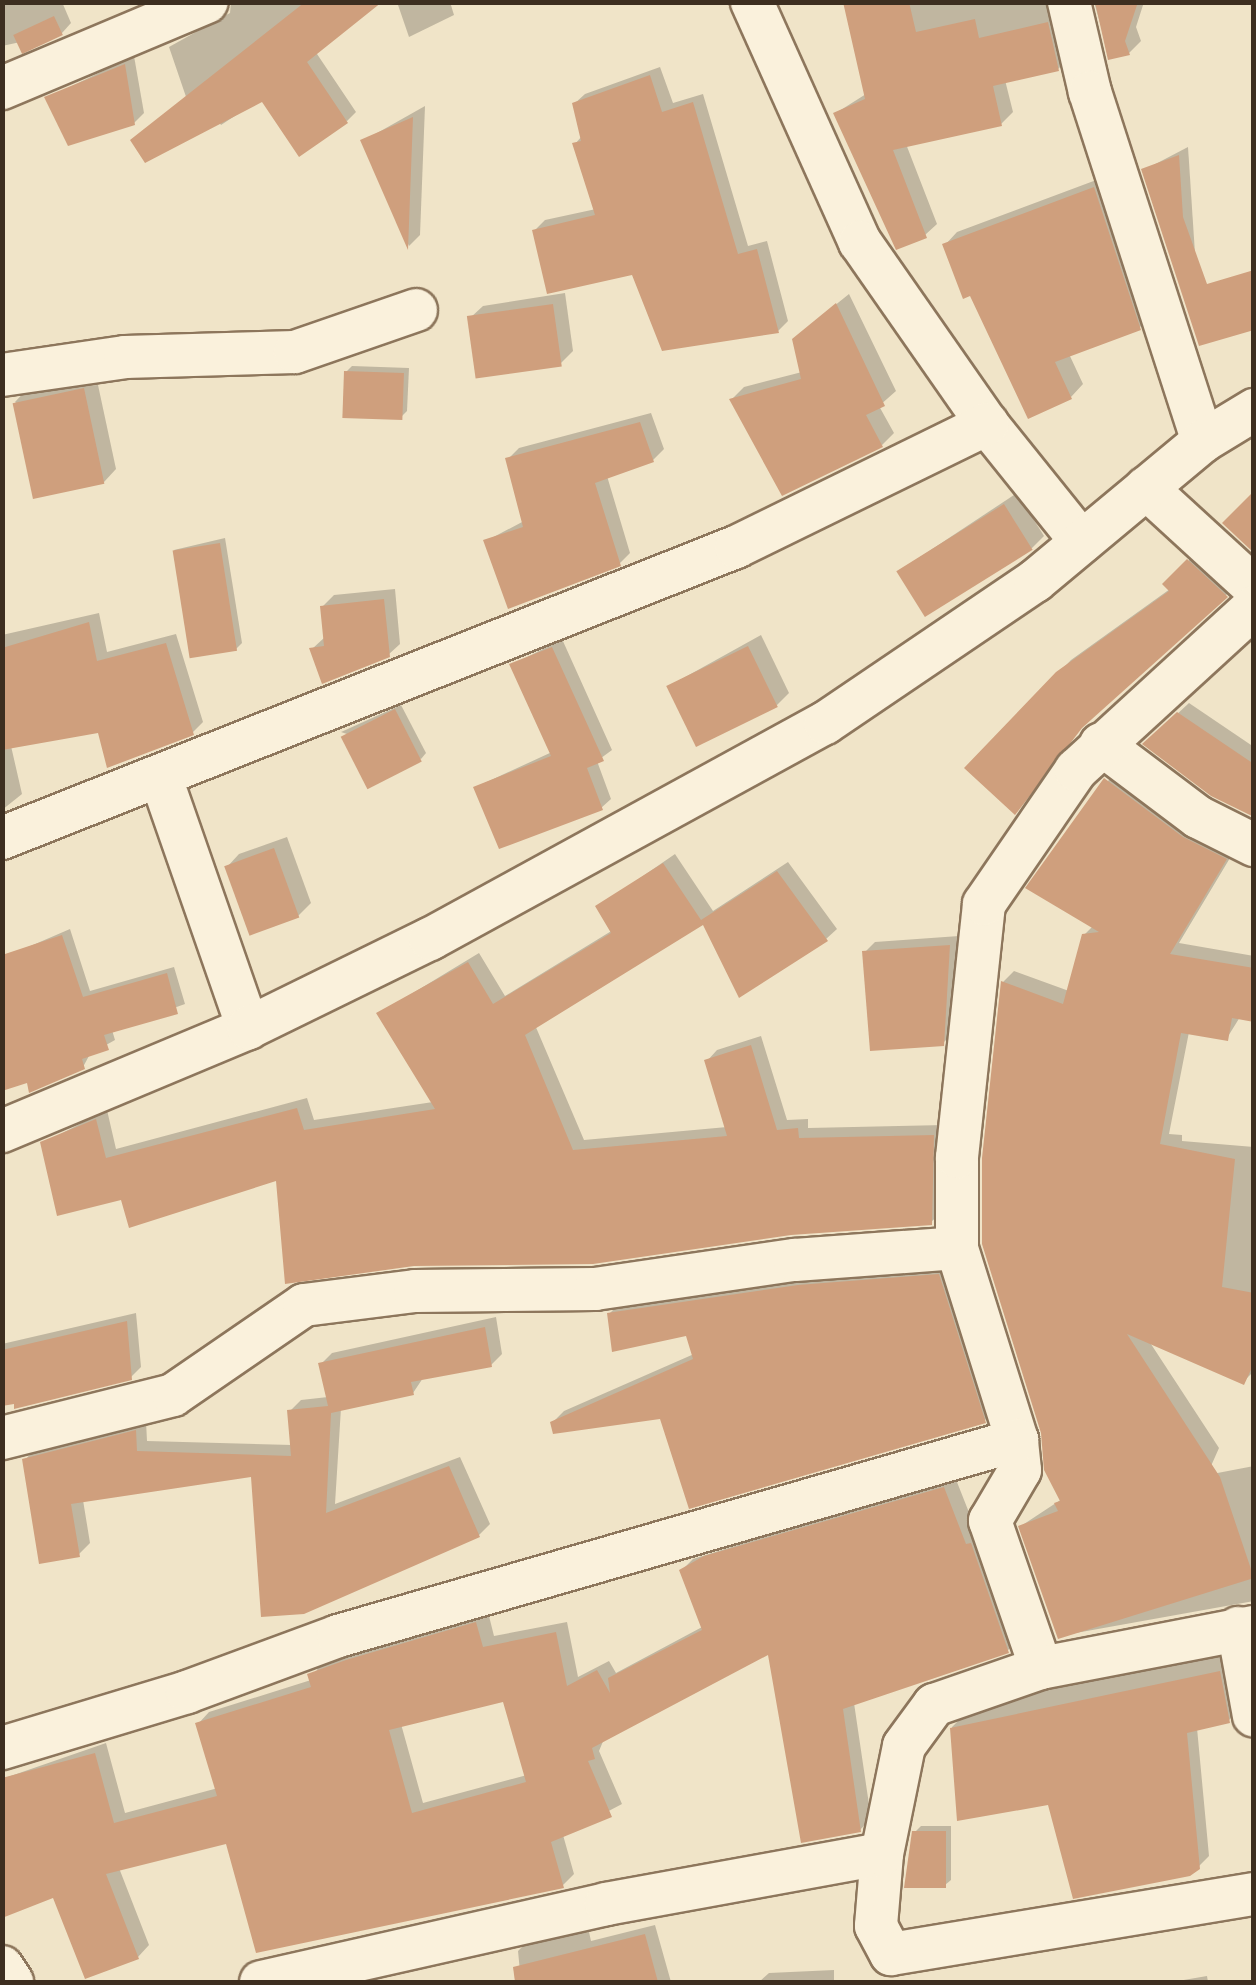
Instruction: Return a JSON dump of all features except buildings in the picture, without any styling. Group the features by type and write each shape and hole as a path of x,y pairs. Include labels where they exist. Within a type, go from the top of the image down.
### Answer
{"street":[{"path":"752,2 860,242 986,424 1082,542"},
{"path":"1069,2 1090,92 1203,441"},
{"path":"2,88 207,3"},
{"path":"2,375 124,357 295,352 416,310"},
{"path":"2,1131 248,1028 430,939 826,723 1082,542 1203,441 1254,410"},
{"path":"2,838 736,547 986,424"},
{"path":"1146,488 1254,586"},
{"path":"1041,1668 990,1521 1020,1470 1016,1440 956,1248 956,1157 984,904 1076,770 1254,607"},
{"path":"1101,744 1198,817 1254,845"},
{"path":"160,778 248,1028"},
{"path":"2,1438 173,1395 304,1305 415,1291 595,1289 796,1260 956,1248"},
{"path":"2,1748 187,1692 338,1636 1016,1440"},
{"path":"1254,1716 1246,1628 1041,1668 934,1705 904,1746 882,1854 876,1926 890,1954 1254,1894"},
{"path":"261,1982 606,1904 882,1854"},
{"path":"2,1967 12,1982"}]}
